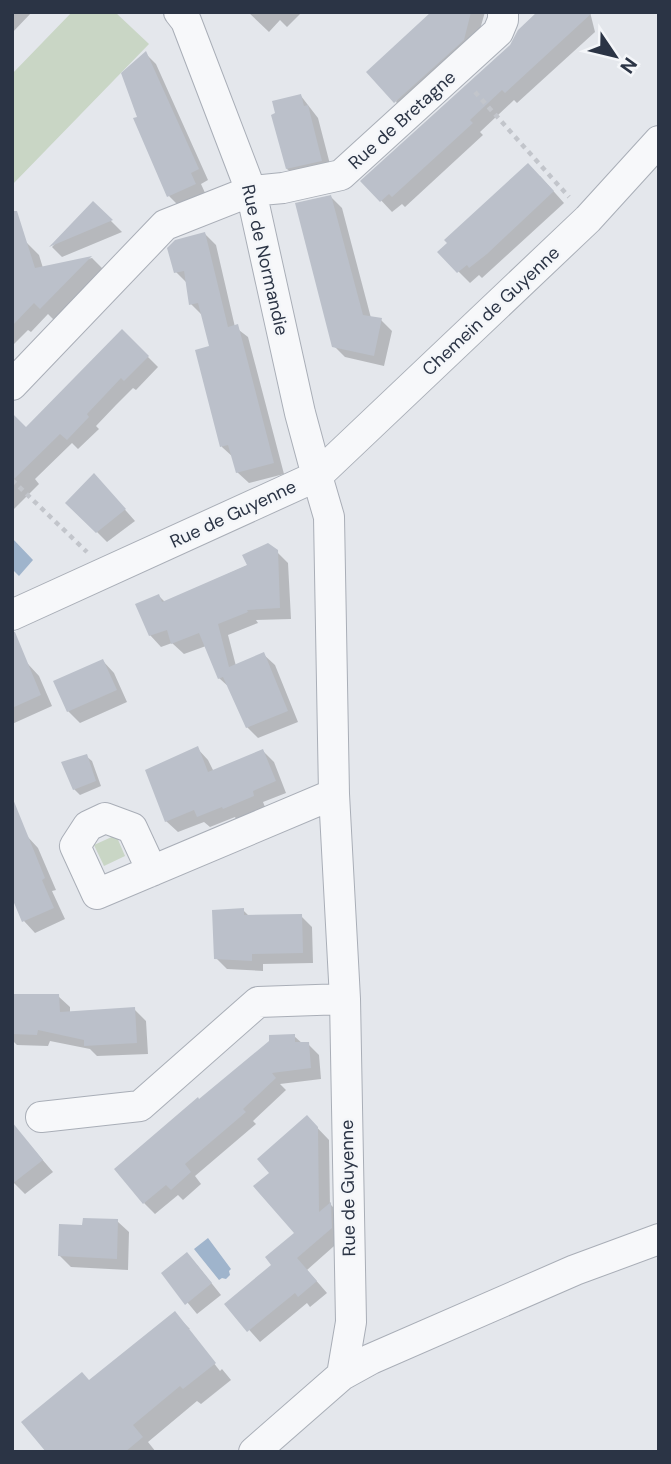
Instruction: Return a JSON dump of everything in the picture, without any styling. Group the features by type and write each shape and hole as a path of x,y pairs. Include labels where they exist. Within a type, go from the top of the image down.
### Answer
{"street":[{"name":"Rue de Normandie","path":"179,12 186,21 251,191 300,413 317,476"},
{"name":"Rue de Bretagne","path":"12,385 165,225 251,191 283,188 341,174 498,32 503,12"},
{"name":"Chemein de Guyenne","path":"317,476 588,219 659,141"},
{"name":"Rue de Guyenne","path":"12,615 317,476 329,517 334,794 345,999 351,1321 342,1375"},
{"path":"152,871 334,794"},
{"path":"41,1117 140,1106 258,1002 345,999"},
{"path":"254,1452 342,1375 371,1359 575,1270 659,1239"}],"path":[{"path":"456,71 588,219"},
{"path":"12,480 107,572"}],"green space":[{"path":"72,12 115,12 149,44 12,185 12,74"},
{"path":"116,835 125,856 104,866 94,845"}],"water":[{"path":"12,538 33,560 19,576 12,569"},
{"path":"208,1238 231,1269 226,1279 219,1280 194,1249"}],"building":[{"path":"431,12 471,12 464,40 394,103 366,72"},
{"path":"537,12 593,12 505,93 502,90 470,120 473,123 392,197 389,194 380,202 360,181 510,45 518,30"},
{"path":"146,51 199,169 191,173 196,184 167,197 133,118 137,117 121,73"},
{"path":"301,94 304,106 308,105 322,161 286,169 271,115 275,113 272,101"},
{"path":"528,163 554,191 487,254 469,268 467,265 457,273 437,252 447,243 444,240"},
{"path":"331,195 363,315 382,318 374,356 332,347 295,203"},
{"path":"93,201 113,220 49,247"},
{"path":"12,211 17,211 35,268 92,256 40,309 34,303 12,326"},
{"path":"205,232 228,327 238,324 274,463 236,473 228,445 220,447 195,350 209,346 198,303 189,305 184,271 174,273 167,248 175,240"},
{"path":"122,329 149,356 124,381 121,378 67,440 60,434 12,481 12,413 26,427"},
{"path":"94,473 126,509 96,533 65,503"},
{"path":"268,543 278,550 280,608 247,610 248,612 218,624 229,667 264,652 288,711 246,728 223,677 218,679 199,633 171,644 167,630 149,636 135,604 159,594 162,602 247,565 242,555"},
{"path":"12,632 15,632 41,695 12,708"},
{"path":"103,659 117,690 67,712 53,681"},
{"path":"198,746 208,772 263,749 276,781 253,791 254,796 223,809 222,807 197,817 194,810 165,822 145,770"},
{"path":"87,754 96,781 73,790 61,762"},
{"path":"13,799 45,878 42,880 54,908 22,922 12,898"},
{"path":"244,908 244,915 302,914 303,953 252,954 252,961 214,959 212,910"},
{"path":"12,994 59,994 60,1012 135,1007 137,1043 84,1046 84,1040 38,1030 37,1035 12,1034"},
{"path":"295,1034 295,1042 309,1042 311,1068 272,1073 276,1078 243,1109 246,1112 185,1164 191,1172 171,1190 166,1185 143,1204 114,1169 269,1041 269,1035"},
{"path":"307,1115 318,1127 319,1212 331,1202 332,1228 297,1258 317,1281 298,1297 295,1293 247,1332 224,1304 271,1265 265,1257 294,1233 253,1186 269,1173 257,1159"},
{"path":"12,1122 43,1160 12,1184"},
{"path":"83,1218 118,1219 117,1259 58,1256 59,1224 82,1225"},
{"path":"187,1252 212,1283 185,1305 161,1273"},
{"path":"175,1311 216,1363 183,1389 180,1386 133,1425 143,1437 125,1452 46,1452 21,1422 82,1372 89,1380"}]}
